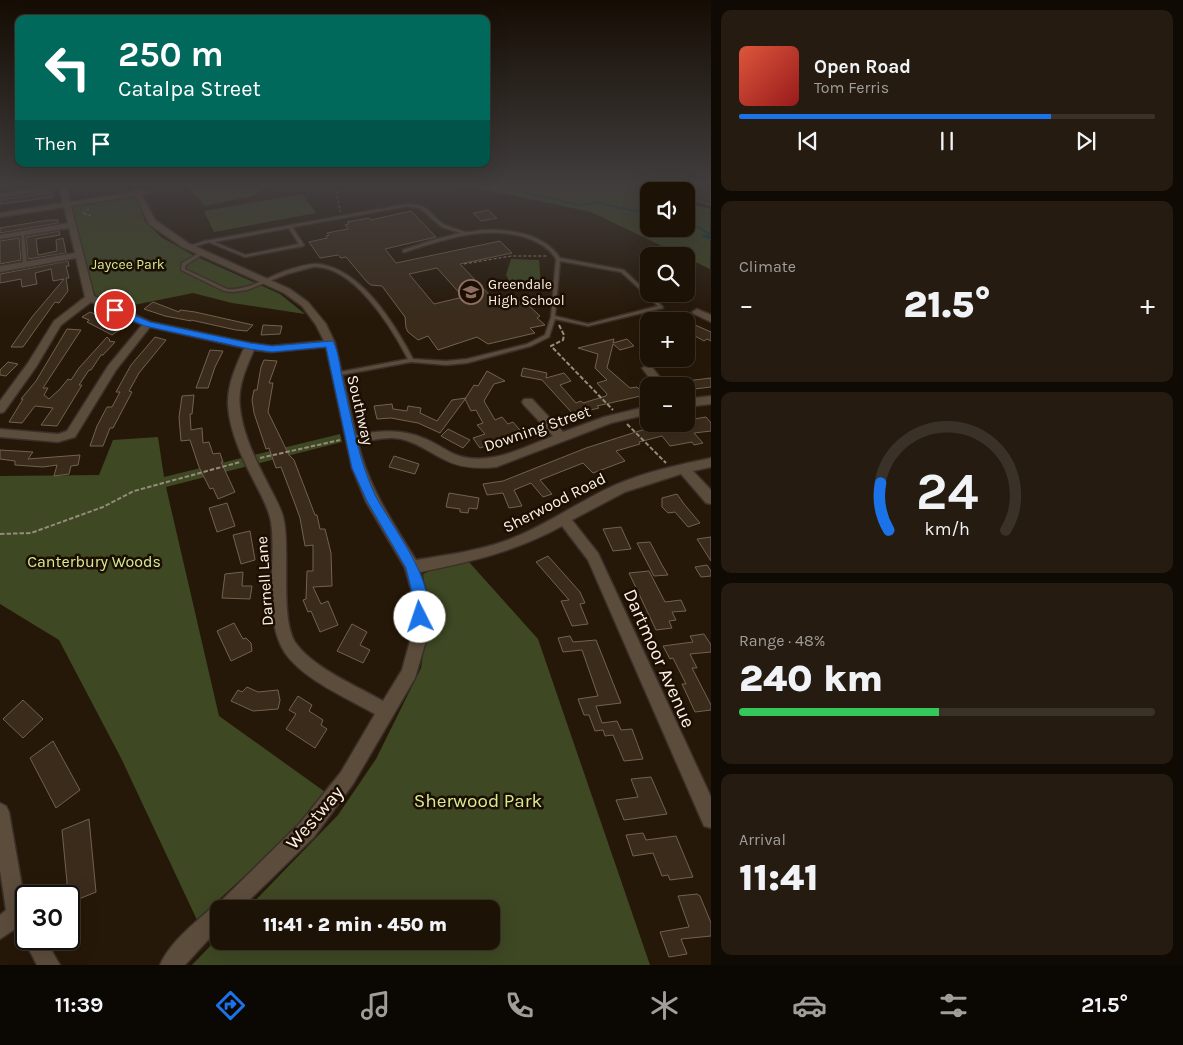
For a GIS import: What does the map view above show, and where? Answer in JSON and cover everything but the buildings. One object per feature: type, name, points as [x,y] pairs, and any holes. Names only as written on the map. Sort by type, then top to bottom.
[{"type":"street","points":[[0,237],[53,228]]},
{"type":"street","points":[[73,228],[90,298]]},
{"type":"street","name":"Southway","points":[[161,228],[196,250],[287,291],[306,304],[321,324],[330,343],[346,440],[371,498],[412,567],[421,600],[420,634],[409,673],[387,712]]},
{"type":"street","points":[[0,269],[79,255]]},
{"type":"street","points":[[90,298],[148,324],[250,346],[280,348],[330,343]]},
{"type":"street","points":[[0,409],[14,392],[57,323],[90,298]]},
{"type":"street","points":[[697,312],[710,319]]},
{"type":"street","points":[[0,433],[58,438],[71,434],[112,368],[148,324]]},
{"type":"street","name":"Darnell Lane","points":[[250,346],[236,380],[234,404],[236,426],[278,521],[281,619],[289,646],[308,665],[387,712]]},
{"type":"street","points":[[647,368],[654,377]]},
{"type":"street","points":[[0,389],[14,392]]},
{"type":"street","points":[[695,402],[710,400]]},
{"type":"street","points":[[528,402],[561,437]]},
{"type":"street","name":"Downing Street","points":[[346,440],[384,434],[404,436],[427,445],[455,460],[481,465],[496,462],[608,420],[640,412]]},
{"type":"street","name":"Sherwood Road","points":[[412,567],[480,554],[512,544],[644,478],[710,462]]},
{"type":"street","points":[[684,469],[710,499]]},
{"type":"street","name":"Dartmoor Avenue","points":[[564,519],[593,558],[710,819]]},
{"type":"street","name":"Westway","points":[[234,900],[307,830],[346,778],[387,712]]},
{"type":"street","points":[[0,812],[15,887]]},
{"type":"street","points":[[171,965],[210,923]]},
{"type":"street","points":[[0,929],[15,924]]},
{"type":"street","points":[[40,950],[50,965]]},
{"type":"lane","points":[[280,228],[210,242],[196,250],[184,264],[183,270],[233,292],[243,290],[263,280],[316,265],[328,267],[348,276],[364,290],[403,344],[410,360]]},
{"type":"lane","points":[[210,242],[246,256],[302,245],[291,228]]},
{"type":"lane","points":[[450,228],[466,233]]},
{"type":"lane","points":[[336,374],[410,360],[432,363],[467,361],[530,345],[548,336],[553,317],[558,260],[553,251],[544,243],[519,234],[492,230],[466,233],[404,251]]},
{"type":"lane","points":[[22,233],[25,264]]},
{"type":"lane","points":[[196,250],[210,242]]},
{"type":"lane","points":[[553,317],[588,325],[661,307],[622,271],[558,260]]},
{"type":"path","points":[[464,264],[511,256],[548,256]]},
{"type":"path","points":[[558,325],[564,335],[563,340],[551,346],[616,413]]},
{"type":"path","points":[[624,422],[668,465]]},
{"type":"path","points":[[0,534],[31,533],[103,507],[134,492],[250,460],[346,440]]},
{"type":"green space","name":"Jaycee Park","points":[[77,228],[152,228],[161,237],[193,255],[280,294],[305,314],[232,303],[193,293],[119,308],[98,298],[92,290]]},
{"type":"green space","points":[[212,228],[235,228],[214,232]]},
{"type":"green space","points":[[624,228],[640,228],[640,235]]},
{"type":"green space","points":[[695,228],[710,228],[710,269],[695,262],[695,247],[664,247],[643,237],[695,237]]},
{"type":"green space","points":[[511,259],[539,260],[541,283],[512,286],[506,275]]},
{"type":"green space","name":"Canterbury Woods","points":[[340,434],[342,442],[166,487],[219,716],[328,794],[306,819],[219,900],[210,900],[210,908],[197,920],[121,758],[59,640],[0,604],[0,476],[99,475],[113,440],[158,437],[164,477]]},
{"type":"green space","name":"Sherwood Park","points":[[469,562],[538,639],[650,965],[192,965],[210,946],[210,950],[500,950],[500,900],[256,900],[338,815],[376,759],[421,668],[428,620],[423,574],[438,567]]},
{"type":"waterway","points":[[699,228],[711,235]]},
{"type":"waterway","points":[[710,235],[703,236],[711,239]]},
{"type":"place","name":"Greendale High School","points":[[471,292]]},
{"type":"route","points":[[115,310],[148,324],[250,346],[272,349],[330,343],[358,468],[371,498],[412,567],[421,600],[420,617]]}]
